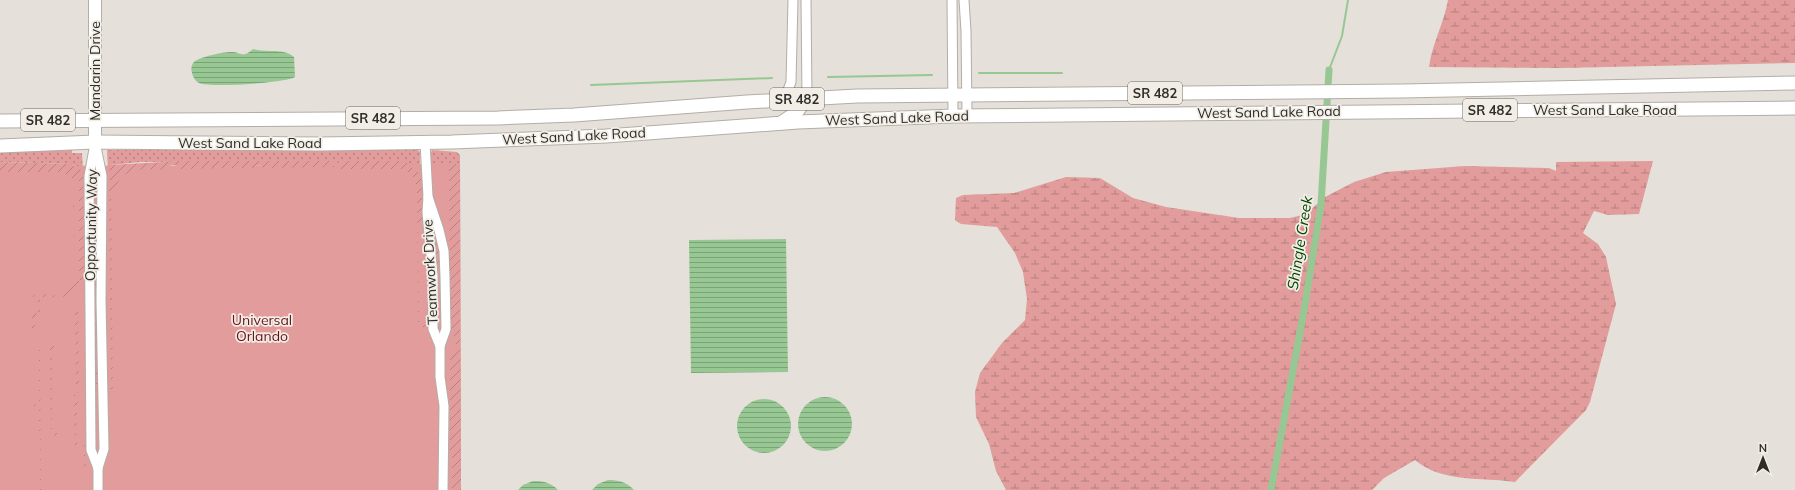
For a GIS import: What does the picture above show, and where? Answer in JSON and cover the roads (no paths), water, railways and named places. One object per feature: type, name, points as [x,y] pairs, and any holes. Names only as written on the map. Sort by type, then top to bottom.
[{"type":"main road","name":"West Sand Lake Road","points":[[0,121],[521,117],[807,98],[952,94],[1359,91],[1795,83]]},
{"type":"main road","points":[[781,123],[796,113],[807,98]]},
{"type":"main road","name":"West Sand Lake Road","points":[[0,146],[95,142],[313,144],[425,142],[606,136],[781,123],[953,116],[1243,112],[1795,108]]},
{"type":"street","name":"Mandarin Drive","points":[[94,0],[95,142]]},
{"type":"street","points":[[779,100],[788,90],[791,82],[793,0]]},
{"type":"street","points":[[806,0],[807,98]]},
{"type":"street","points":[[952,0],[953,116]]},
{"type":"street","points":[[964,0],[967,116]]},
{"type":"street","points":[[952,31],[966,31]]},
{"type":"street","name":"Opportunity Way","points":[[95,142],[102,176],[101,301],[104,449],[98,468],[98,490]]},
{"type":"street","name":"Teamwork Drive","points":[[425,142],[428,197],[427,212],[433,276],[433,329],[440,346]]},
{"type":"street","name":"Teamwork Drive","points":[[428,197],[444,251],[446,329],[440,346],[440,377],[444,406],[443,490]]},
{"type":"waterway","name":"Shingle Creek","points":[[1329,70],[1342,36],[1348,0]]},
{"type":"waterway","name":"Shingle Creek","points":[[1271,490],[1303,316],[1321,205],[1329,70]]},
{"type":"waterway","points":[[979,73],[1062,73]]},
{"type":"waterway","points":[[828,77],[932,75]]},
{"type":"waterway","points":[[591,85],[772,78]]},
{"type":"park label","name":"Universal Orlando","points":[[262,328]]}]
